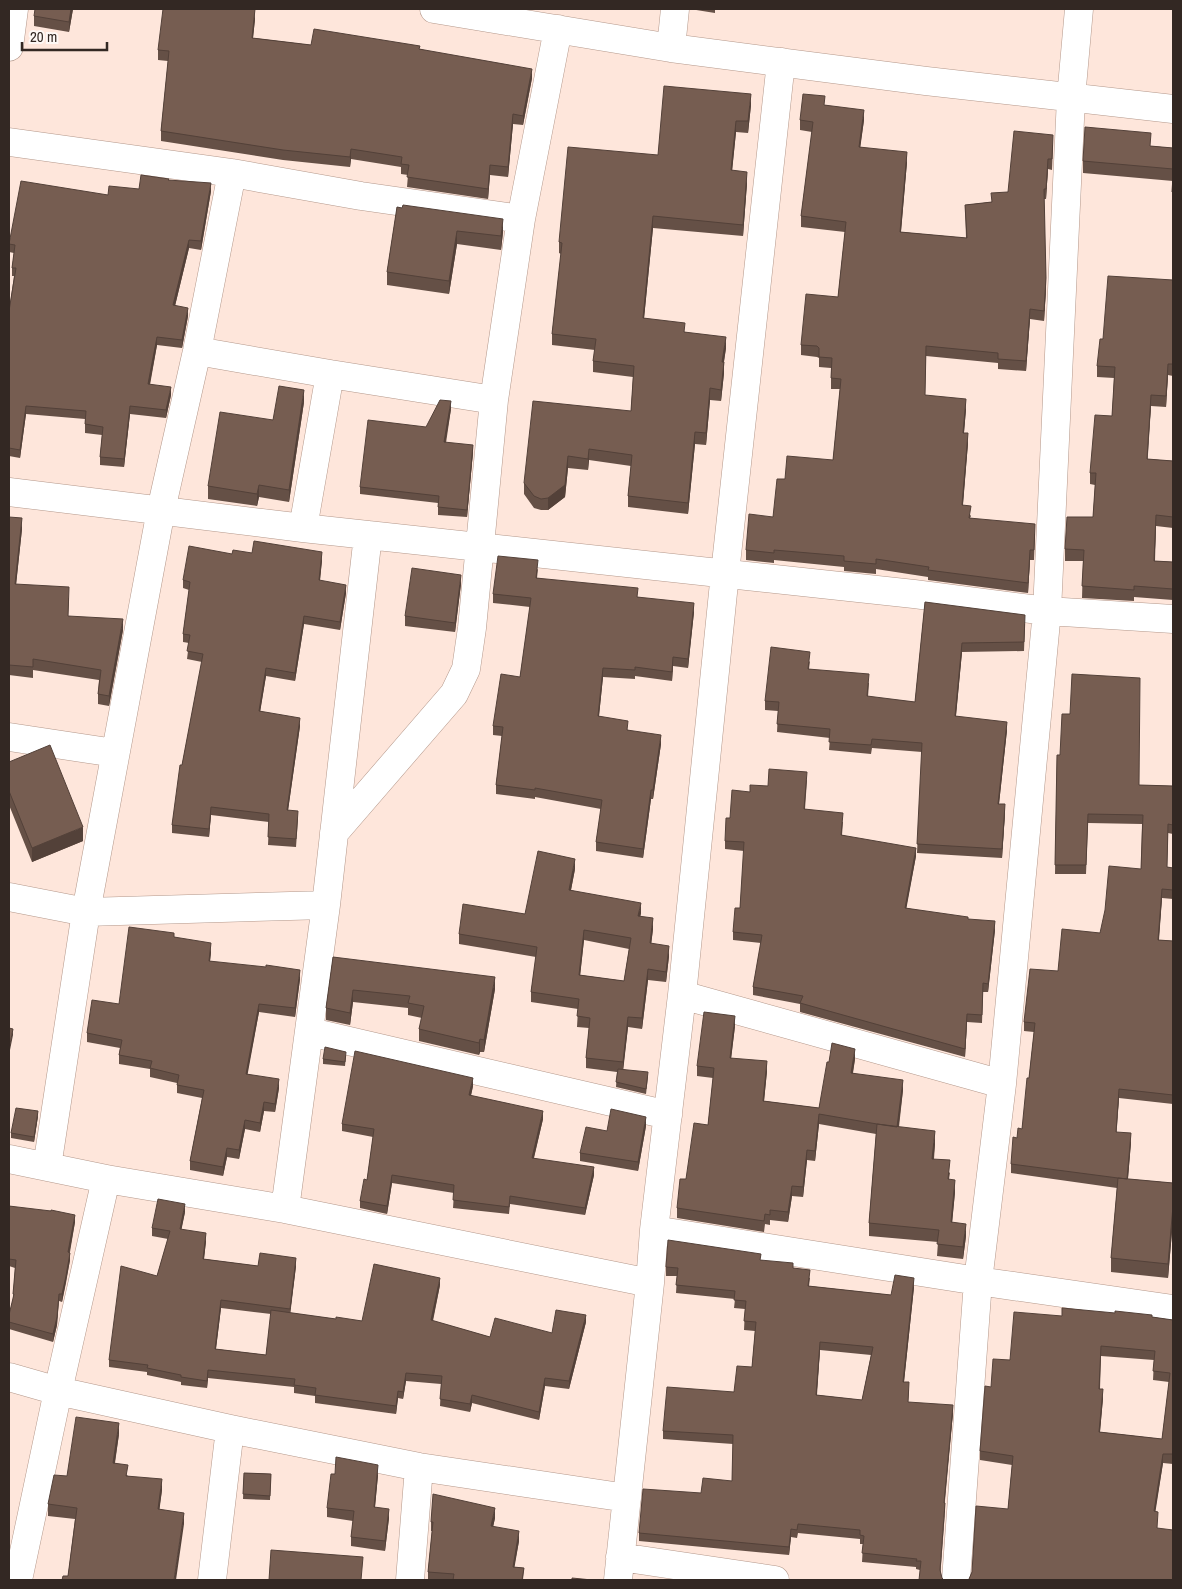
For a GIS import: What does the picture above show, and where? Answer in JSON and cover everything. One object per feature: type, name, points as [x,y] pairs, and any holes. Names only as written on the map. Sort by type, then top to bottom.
[{"type":"street","points":[[9,47],[14,9]]},
{"type":"street","points":[[434,9],[671,48],[926,81],[1173,109]]},
{"type":"street","points":[[671,48],[675,9]]},
{"type":"street","points":[[956,1580],[978,1281],[1002,1084],[1047,611],[1071,98],[1079,9]]},
{"type":"street","points":[[334,833],[454,694],[466,669],[472,628],[494,400],[521,219],[558,30]]},
{"type":"street","points":[[775,1580],[619,1569],[781,62]]},
{"type":"street","points":[[9,142],[232,173],[361,196],[521,219]]},
{"type":"street","points":[[46,1168],[86,912],[115,752],[161,510],[197,350],[232,173]]},
{"type":"street","points":[[197,350],[330,374],[494,400]]},
{"type":"street","points":[[303,528],[330,374]]},
{"type":"street","points":[[9,492],[303,528],[914,594],[1047,611],[1173,619]]},
{"type":"street","points":[[285,1209],[326,905],[368,535]]},
{"type":"street","points":[[9,737],[115,752]]},
{"type":"street","points":[[9,896],[86,912],[326,905]]},
{"type":"street","points":[[682,995],[1002,1084]]},
{"type":"street","points":[[310,1032],[668,1115]]},
{"type":"street","points":[[9,1160],[106,1179],[285,1209],[650,1283]]},
{"type":"street","points":[[18,1580],[106,1179]]},
{"type":"street","points":[[654,1230],[978,1281],[1173,1309]]},
{"type":"street","points":[[9,1378],[58,1391],[419,1467],[627,1498]]},
{"type":"street","points":[[212,1580],[230,1428]]},
{"type":"street","points":[[410,1580],[419,1467]]},
{"type":"building","points":[[35,9],[71,9],[69,22],[34,16]]},
{"type":"building","points":[[163,9],[255,9],[252,38],[311,45],[314,29],[420,46],[419,49],[532,69],[523,116],[513,114],[508,167],[490,165],[488,189],[407,177],[409,165],[401,164],[402,157],[351,149],[350,157],[283,150],[161,131],[169,51],[158,50]]},
{"type":"building","points":[[664,86],[751,94],[748,121],[736,121],[731,170],[747,172],[743,225],[653,216],[643,318],[685,323],[684,332],[726,337],[722,362],[724,362],[721,390],[710,388],[706,433],[695,432],[688,503],[628,496],[632,455],[589,449],[588,459],[568,456],[565,485],[548,498],[541,499],[534,496],[524,483],[533,401],[631,411],[634,366],[593,361],[596,339],[552,334],[562,243],[559,242],[568,147],[658,155]]},
{"type":"building","points":[[803,94],[825,96],[824,105],[864,110],[859,147],[907,152],[900,232],[967,238],[965,205],[992,202],[991,193],[1008,192],[1014,131],[1053,135],[1052,159],[1048,159],[1046,189],[1044,189],[1046,278],[1044,311],[1030,309],[1026,361],[998,359],[998,353],[926,346],[925,395],[966,399],[963,433],[968,433],[962,505],[971,506],[969,518],[1035,524],[1034,550],[1030,550],[1028,583],[928,570],[929,567],[876,559],[876,564],[844,561],[844,556],[774,550],[774,553],[746,550],[749,514],[773,517],[777,479],[785,479],[787,456],[833,460],[841,379],[831,378],[832,358],[819,357],[819,348],[817,346],[801,345],[806,294],[838,297],[846,222],[801,216],[813,122],[800,120]]},
{"type":"building","points":[[1085,127],[1151,133],[1150,146],[1173,148],[1173,169],[1083,161]]},
{"type":"building","points":[[141,175],[168,180],[211,183],[201,241],[189,240],[173,305],[188,308],[182,340],[157,337],[148,384],[171,387],[166,410],[130,406],[124,459],[100,457],[103,427],[85,424],[86,411],[26,406],[20,450],[9,448],[9,311],[16,268],[12,268],[15,245],[9,244],[21,181],[108,195],[109,186],[139,189]]},
{"type":"building","points":[[403,205],[503,219],[501,236],[457,231],[449,281],[387,272],[397,207],[402,208]]},
{"type":"building","points":[[1108,276],[1173,280],[1173,364],[1168,364],[1166,396],[1151,395],[1147,459],[1173,461],[1173,517],[1156,515],[1154,561],[1173,562],[1173,589],[1134,586],[1134,590],[1082,586],[1084,550],[1065,549],[1067,517],[1093,517],[1096,473],[1090,473],[1095,415],[1112,416],[1115,367],[1097,366],[1100,339],[1103,339]]},
{"type":"building","points":[[279,386],[304,390],[289,490],[259,485],[257,494],[208,486],[220,412],[273,420]]},
{"type":"building","points":[[440,400],[451,401],[444,442],[473,445],[467,510],[438,507],[439,496],[360,487],[368,420],[426,427]]},
{"type":"building","points":[[9,517],[22,518],[15,584],[69,587],[68,616],[123,619],[109,696],[98,694],[101,670],[33,659],[33,667],[9,665]]},
{"type":"building","points":[[254,541],[322,552],[319,580],[346,585],[340,622],[304,616],[295,673],[266,668],[259,711],[300,718],[287,810],[298,811],[296,839],[268,837],[269,814],[211,807],[209,829],[172,825],[180,765],[182,765],[203,654],[187,651],[190,635],[183,634],[190,582],[183,580],[189,546],[232,554],[233,550],[252,553]]},
{"type":"building","points":[[498,556],[538,560],[536,578],[638,588],[637,597],[694,603],[688,659],[673,657],[672,672],[635,667],[635,670],[603,668],[598,716],[628,721],[627,730],[661,735],[643,849],[596,842],[602,800],[535,788],[535,790],[496,785],[503,727],[493,726],[501,674],[520,677],[531,598],[493,594]]},
{"type":"building","points":[[412,568],[461,575],[455,623],[405,616]]},
{"type":"building","points":[[925,602],[1025,615],[1024,642],[962,643],[955,716],[1007,722],[998,804],[1005,804],[1002,849],[917,844],[922,743],[872,739],[871,745],[829,742],[830,729],[777,724],[779,702],[765,701],[771,647],[810,652],[808,669],[869,674],[867,696],[915,702]]},
{"type":"building","points":[[1072,674],[1140,678],[1139,785],[1173,786],[1173,825],[1168,824],[1167,867],[1173,868],[1173,890],[1162,889],[1158,940],[1173,941],[1173,1095],[1119,1089],[1116,1132],[1131,1133],[1127,1179],[1011,1164],[1013,1137],[1017,1138],[1018,1128],[1022,1129],[1035,1023],[1024,1022],[1030,969],[1058,971],[1062,929],[1100,933],[1105,910],[1109,866],[1141,869],[1143,815],[1088,814],[1086,865],[1055,865],[1057,755],[1060,755],[1062,714],[1070,714]]},
{"type":"building","points":[[50,745],[83,827],[32,848],[9,791],[9,762]]},
{"type":"building","points":[[769,769],[807,772],[804,809],[843,813],[841,835],[916,848],[905,908],[968,917],[968,919],[995,921],[988,984],[983,983],[982,1015],[967,1014],[965,1049],[800,1003],[803,996],[753,987],[762,935],[733,932],[735,908],[740,908],[744,842],[725,841],[726,818],[730,818],[732,790],[750,792],[750,785],[768,786]]},
{"type":"building","points":[[538,851],[575,859],[569,890],[641,903],[638,916],[653,918],[650,943],[669,946],[666,972],[648,969],[642,1018],[628,1017],[623,1062],[586,1058],[590,1018],[577,1016],[579,999],[531,992],[537,947],[459,934],[463,904],[525,914]],"holes":[[[584,930],[631,938],[624,981],[579,975]]]},
{"type":"building","points":[[129,927],[174,933],[174,937],[211,943],[209,961],[266,967],[266,965],[300,970],[295,1008],[259,1004],[246,1074],[279,1079],[275,1104],[264,1102],[260,1123],[245,1120],[239,1150],[227,1148],[223,1167],[190,1161],[204,1090],[177,1085],[179,1075],[150,1068],[152,1061],[119,1055],[122,1040],[87,1033],[92,1000],[119,1004]]},
{"type":"building","points":[[333,957],[495,977],[484,1040],[480,1039],[479,1043],[419,1029],[424,1006],[408,1003],[410,996],[353,990],[350,1013],[326,1008]]},
{"type":"building","points":[[704,1012],[735,1016],[730,1058],[767,1061],[763,1101],[819,1108],[832,1043],[855,1049],[851,1073],[903,1080],[897,1127],[819,1114],[815,1151],[807,1150],[803,1187],[792,1186],[788,1212],[770,1210],[770,1215],[765,1214],[764,1221],[677,1208],[680,1179],[686,1179],[694,1123],[708,1125],[714,1068],[697,1066]]},
{"type":"building","points":[[9,1028],[13,1029],[9,1049]]},
{"type":"building","points":[[325,1047],[346,1052],[345,1062],[323,1059]]},
{"type":"building","points":[[355,1051],[473,1078],[469,1095],[543,1111],[532,1158],[594,1167],[585,1208],[510,1196],[509,1207],[453,1200],[454,1185],[392,1175],[387,1206],[360,1201],[364,1179],[367,1180],[374,1129],[342,1124]]},
{"type":"building","points":[[618,1069],[648,1072],[646,1089],[616,1082]]},
{"type":"building","points":[[16,1108],[38,1111],[34,1137],[11,1133]]},
{"type":"building","points":[[611,1109],[646,1117],[638,1162],[580,1153],[586,1127],[607,1131]]},
{"type":"building","points":[[877,1124],[935,1131],[932,1159],[950,1160],[948,1179],[955,1180],[951,1222],[966,1224],[963,1247],[937,1244],[939,1230],[869,1223]]},
{"type":"building","points":[[1118,1178],[1173,1183],[1168,1264],[1111,1258]]},
{"type":"building","points":[[158,1199],[185,1204],[180,1229],[206,1233],[203,1259],[258,1266],[260,1253],[296,1258],[290,1309],[221,1300],[215,1349],[266,1355],[271,1310],[362,1321],[374,1264],[440,1278],[431,1320],[490,1337],[495,1318],[552,1333],[556,1310],[586,1315],[569,1381],[545,1378],[539,1412],[472,1395],[470,1404],[440,1399],[442,1376],[406,1373],[403,1392],[398,1391],[396,1406],[315,1395],[316,1388],[294,1385],[295,1379],[208,1370],[207,1381],[181,1377],[181,1375],[147,1368],[148,1365],[109,1360],[121,1266],[157,1276],[170,1231],[152,1228]]},
{"type":"building","points":[[9,1206],[51,1210],[75,1215],[68,1252],[70,1253],[66,1276],[62,1294],[59,1294],[53,1334],[9,1322],[14,1294],[16,1260],[9,1259]]},
{"type":"building","points":[[668,1240],[761,1254],[760,1260],[793,1263],[793,1268],[810,1270],[808,1286],[891,1295],[895,1275],[914,1278],[903,1382],[909,1382],[908,1402],[953,1405],[940,1570],[944,1580],[919,1580],[921,1561],[916,1561],[917,1559],[862,1553],[864,1536],[860,1535],[860,1530],[798,1524],[797,1530],[791,1529],[789,1547],[639,1533],[643,1489],[701,1493],[703,1478],[732,1481],[733,1435],[663,1431],[667,1387],[734,1392],[737,1366],[752,1367],[756,1322],[744,1321],[746,1301],[734,1300],[735,1291],[676,1285],[678,1268],[666,1267]],"holes":[[[820,1342],[873,1347],[862,1400],[816,1395]]]},
{"type":"building","points":[[1062,1308],[1152,1315],[1152,1317],[1173,1320],[1173,1454],[1163,1454],[1154,1511],[1158,1512],[1157,1528],[1173,1530],[1173,1580],[968,1580],[972,1572],[976,1506],[1008,1509],[1013,1456],[980,1451],[985,1386],[991,1387],[993,1359],[1010,1360],[1014,1312],[1062,1316]],"holes":[[[1101,1346],[1155,1351],[1153,1371],[1170,1373],[1162,1439],[1099,1432],[1103,1389],[1099,1389]]]},
{"type":"building","points":[[76,1417],[119,1423],[113,1463],[128,1465],[126,1476],[162,1479],[158,1509],[184,1513],[174,1580],[62,1580],[63,1576],[68,1576],[77,1508],[48,1504],[54,1475],[67,1476]]},
{"type":"building","points":[[336,1457],[378,1465],[374,1507],[389,1509],[385,1541],[351,1537],[354,1511],[327,1508],[331,1474],[335,1474]]},
{"type":"building","points":[[244,1473],[271,1474],[270,1496],[243,1494]]},
{"type":"building","points":[[433,1494],[495,1508],[491,1526],[519,1531],[513,1567],[524,1568],[522,1580],[453,1580],[454,1574],[428,1572],[433,1522],[431,1522]]},
{"type":"building","points":[[271,1550],[363,1557],[361,1580],[269,1580]]},
{"type":"building","points":[[572,1578],[592,1580],[572,1580]]}]
